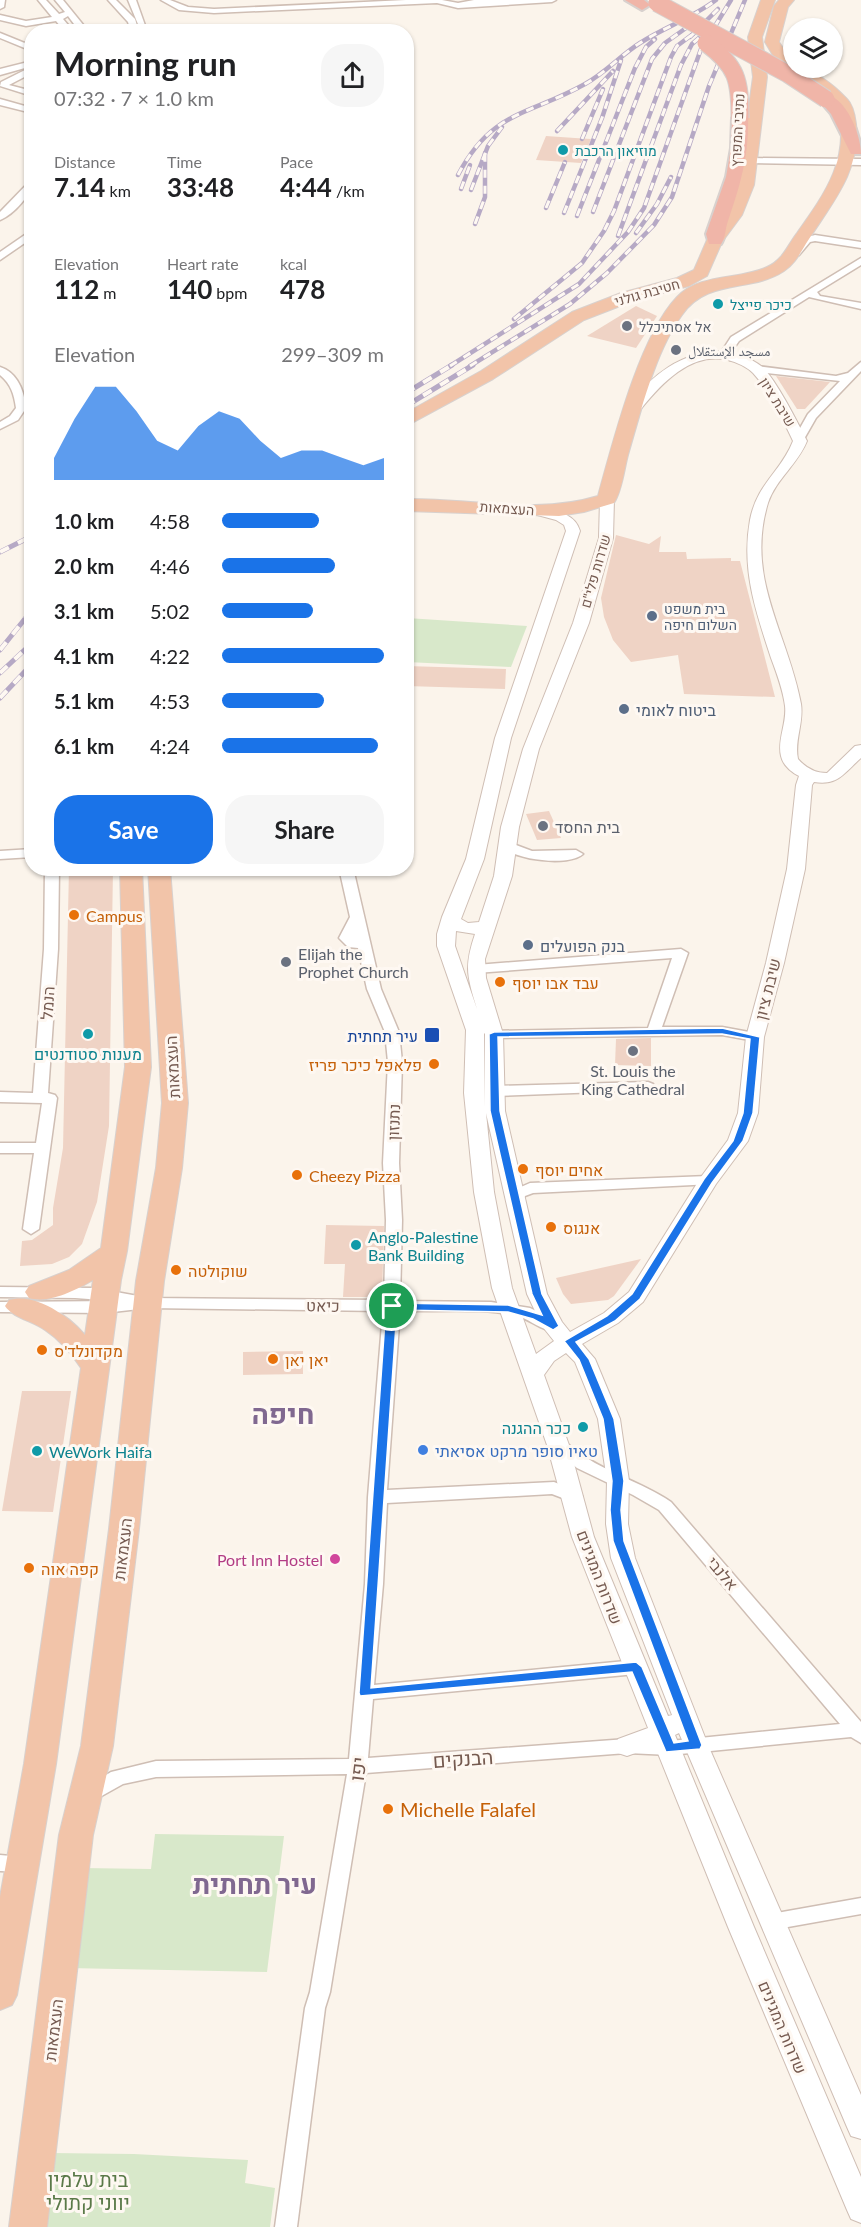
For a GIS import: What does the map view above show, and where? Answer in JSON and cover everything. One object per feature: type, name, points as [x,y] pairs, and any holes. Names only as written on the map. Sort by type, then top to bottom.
[{"type":"highway","name":"נתיבי המפרץ","points":[[633,0],[696,36],[734,67],[739,81],[739,154],[733,183],[715,229],[715,240]]},
{"type":"highway","points":[[651,0],[788,75],[825,99],[842,115],[858,158]]},
{"type":"highway","name":"חטיבת גולני","points":[[414,417],[488,375],[578,316],[627,297],[683,282],[696,276],[703,269],[715,240],[725,230],[734,215],[746,185],[760,77],[755,37],[768,0]]},
{"type":"highway","points":[[783,57],[772,42],[779,12],[787,0]]},
{"type":"highway","points":[[810,78],[838,98],[856,121],[860,145],[858,158]]},
{"type":"highway","name":"שדרות פלי\"ם","points":[[607,499],[635,407],[666,327],[684,300],[706,288],[756,277],[774,270],[792,256],[801,238],[858,158]]},
{"type":"highway","points":[[414,431],[488,375]]},
{"type":"highway","name":"העצמאות","points":[[414,504],[430,503],[533,510],[578,507],[607,499]]},
{"type":"highway","name":"העצמאות","points":[[28,2227],[76,1835],[97,1746],[121,1300],[114,1251],[138,1067],[131,876]]},
{"type":"highway","name":"העצמאות","points":[[0,1995],[12,1863],[96,1369],[121,1300],[156,1240],[169,1168],[175,1103],[160,876]]},
{"type":"highway","points":[[14,1299],[56,1287],[83,1275],[114,1251]]},
{"type":"highway","points":[[14,1299],[66,1330],[81,1345],[96,1369]]},
{"type":"street","points":[[0,7],[1,0]]},
{"type":"street","points":[[42,0],[54,20],[59,24]]},
{"type":"street","points":[[58,0],[78,24]]},
{"type":"street","points":[[112,0],[133,24]]},
{"type":"street","points":[[165,0],[189,10],[214,11],[437,0],[452,5],[552,0]]},
{"type":"street","points":[[139,6],[143,24]]},
{"type":"street","points":[[44,24],[69,13]]},
{"type":"street","points":[[0,16],[12,22],[24,23],[54,20]]},
{"type":"street","points":[[0,32],[24,30]]},
{"type":"street","points":[[0,32],[24,36]]},
{"type":"street","points":[[0,32],[24,45]]},
{"type":"street","points":[[1,68],[24,68]]},
{"type":"street","points":[[2,84],[24,71]]},
{"type":"street","points":[[2,84],[24,91]]},
{"type":"street","points":[[0,102],[16,106],[18,113],[16,119],[24,116]]},
{"type":"street","points":[[749,161],[858,158]]},
{"type":"street","points":[[0,217],[24,192]]},
{"type":"street","name":"שדרות פלי\"ם","points":[[792,256],[807,240],[818,238],[861,245]]},
{"type":"street","points":[[0,257],[24,239]]},
{"type":"street","points":[[734,358],[727,351],[735,339],[813,293],[861,261]]},
{"type":"street","points":[[813,293],[813,296],[818,298],[861,306]]},
{"type":"street","name":"שיבת ציון","points":[[534,1373],[561,1334],[611,1318],[636,1297],[708,1181],[738,1141],[748,1113],[755,1037],[775,963],[796,869],[804,785],[817,769],[791,761],[789,753],[793,708],[753,567],[760,506],[765,489],[796,453],[800,437],[757,369],[734,358],[702,355],[683,362],[660,378],[635,407]]},
{"type":"street","points":[[800,437],[807,422],[861,365]]},
{"type":"street","points":[[757,369],[836,379],[852,375]]},
{"type":"street","points":[[0,370],[11,377],[20,391],[21,408],[14,418],[0,426]]},
{"type":"street","name":"שדרות פלי\"ם","points":[[488,925],[503,876],[514,807],[531,749],[581,623],[606,538],[607,499]]},
{"type":"street","name":"שדרות פלי\"ם","points":[[451,917],[475,860],[503,738],[573,531],[571,524],[561,517],[533,510]]},
{"type":"street","points":[[817,769],[861,749]]},
{"type":"street","points":[[508,846],[525,855],[576,854]]},
{"type":"street","points":[[0,855],[24,854]]},
{"type":"street","points":[[503,876],[520,863],[542,856]]},
{"type":"street","name":"הנמל","points":[[40,1098],[51,950],[52,876]]},
{"type":"street","name":"נתנזון","points":[[348,876],[356,919],[346,938],[353,944],[363,944],[374,989],[392,1032],[395,1062],[391,1163],[394,1220],[392,1306]]},
{"type":"street","points":[[451,917],[455,923],[466,928],[475,929],[488,925]]},
{"type":"street","name":"שדרות המגינים","points":[[451,917],[446,934],[446,946],[475,1030],[474,1093],[484,1192],[502,1288],[558,1445],[582,1537],[636,1667],[771,1922],[861,2127]]},
{"type":"street","name":"שדרות המגינים","points":[[488,925],[479,946],[476,969],[494,1034],[495,1111],[537,1294],[561,1334],[584,1359],[609,1419],[618,1481],[616,1517],[623,1558],[683,1713],[676,1742],[755,1960],[861,2210]]},
{"type":"street","points":[[476,969],[681,953],[654,1031]]},
{"type":"street","points":[[494,1034],[722,1031],[755,1037]]},
{"type":"street","points":[[494,1091],[648,1087]]},
{"type":"street","points":[[0,1097],[50,1098],[31,1229]]},
{"type":"street","points":[[0,1148],[43,1148]]},
{"type":"street","points":[[516,1199],[519,1193],[530,1188],[708,1181]]},
{"type":"street","points":[[14,1299],[121,1300]]},
{"type":"street","points":[[14,1299],[121,1300]]},
{"type":"street","name":"כיאט","points":[[121,1300],[508,1309],[536,1316],[561,1334]]},
{"type":"street","name":"יפו","points":[[286,2227],[315,2008],[320,1992],[358,1766],[374,1584],[377,1497],[392,1306]]},
{"type":"street","name":"אלנבי","points":[[558,1445],[582,1464],[652,1496],[665,1506],[859,1732]]},
{"type":"street","points":[[377,1497],[554,1488],[573,1496]]},
{"type":"street","points":[[365,1693],[636,1667]]},
{"type":"street","points":[[627,1746],[859,1732]]},
{"type":"street","name":"הבנקים","points":[[82,1807],[93,1791],[105,1784],[118,1777],[147,1770],[358,1766],[627,1746]]},
{"type":"street","points":[[771,1922],[861,1906]]},
{"type":"green space","points":[[414,618],[527,626],[511,667],[414,662]]},
{"type":"green space","points":[[155,1834],[284,1836],[267,1972],[67,1968],[82,1868],[151,1869]]},
{"type":"green space","name":"בית עלמין יווני קתולי","points":[[51,2153],[134,2154],[248,2160],[245,2183],[275,2188],[270,2227],[42,2227]]},
{"type":"building","name":"מוזיאון הרכבת","points":[[546,136],[591,139],[581,163],[536,160]]},
{"type":"building","name":"אל אסתיכלל","points":[[636,306],[657,316],[636,348],[587,336]]},
{"type":"building","points":[[776,376],[830,382],[805,409],[797,409]]},
{"type":"building","name":"בית משפט השלום חיפה","points":[[616,535],[649,544],[661,536],[659,552],[686,552],[687,559],[731,558],[731,561],[740,561],[775,697],[684,694],[678,655],[631,662],[613,640],[604,617],[601,598]]},
{"type":"building","points":[[414,666],[506,669],[505,689],[414,686]]},
{"type":"building","name":"בית החסד","points":[[549,811],[561,838],[537,840],[526,814]]},
{"type":"building","name":"מענות סטודנטים","points":[[69,876],[113,876],[109,1126],[97,1202],[82,1244],[69,1257],[52,1264],[20,1266],[22,1241],[32,1240],[53,1225],[53,1208],[63,1148]]},
{"type":"building","name":"St. Louis the King Cathedral","points":[[651,1038],[651,1066],[615,1065],[616,1039]]},
{"type":"building","name":"Anglo-Palestine Bank Building","points":[[326,1225],[384,1226],[382,1297],[343,1297],[345,1264],[324,1264]]},
{"type":"building","points":[[641,1259],[614,1296],[608,1300],[571,1304],[563,1294],[556,1278]]},
{"type":"building","name":"יאן יאן","points":[[303,1351],[303,1374],[243,1375],[243,1352]]},
{"type":"building","name":"WeWork Haifa","points":[[22,1391],[71,1391],[53,1512],[2,1511]]},
{"type":"railway","points":[[458,175],[484,138],[498,126],[585,84],[640,43],[716,0]]},
{"type":"railway","points":[[450,366],[579,284],[628,232],[644,208],[701,49],[731,0]]},
{"type":"railway","points":[[470,366],[570,304],[607,273],[654,225],[672,197],[709,86],[745,0]]},
{"type":"railway","points":[[693,34],[718,9]]},
{"type":"railway","points":[[593,212],[652,59],[665,43],[686,28]]},
{"type":"railway","points":[[693,34],[697,31]]},
{"type":"railway","points":[[514,319],[582,263],[604,231],[614,211],[671,57],[677,46],[693,34]]},
{"type":"railway","points":[[690,37],[693,34]]},
{"type":"railway","points":[[618,236],[681,65],[692,44],[699,38]]},
{"type":"railway","points":[[577,216],[635,68],[646,47],[655,39]]},
{"type":"railway","points":[[564,213],[602,118],[621,60]]},
{"type":"railway","points":[[557,131],[613,71]]},
{"type":"railway","points":[[582,139],[603,89]]},
{"type":"railway","points":[[485,154],[502,127]]},
{"type":"railway","points":[[471,190],[485,154]]},
{"type":"railway","points":[[475,224],[485,197],[485,154]]},
{"type":"railway","points":[[546,208],[565,162]]},
{"type":"railway","points":[[461,189],[470,165]]},
{"type":"railway","points":[[636,233],[657,204],[671,177]]},
{"type":"railway","points":[[414,388],[452,365]]},
{"type":"railway","points":[[414,401],[473,365]]},
{"type":"railway","points":[[0,552],[24,540]]},
{"type":"railway","points":[[0,650],[24,620]]},
{"type":"railway","points":[[0,673],[24,650]]},
{"type":"railway","points":[[0,698],[24,672]]},
{"type":"place","name":"מוזיאון הרכבת","points":[[563,150]]},
{"type":"place","name":"כיכר פייצל","points":[[718,304]]},
{"type":"place","name":"אל אסתיכלל","points":[[627,326]]},
{"type":"place","name":"مسجد الإستقلال","points":[[676,350]]},
{"type":"place","name":"בית משפט השלום חיפה","points":[[652,616]]},
{"type":"place","name":"ביטוח לאומי","points":[[624,709]]},
{"type":"place","name":"בית החסד","points":[[543,826]]},
{"type":"place","name":"Campus","points":[[74,915]]},
{"type":"place","name":"בנק הפועלים","points":[[528,945]]},
{"type":"place","name":"Elijah the Prophet Church","points":[[286,962]]},
{"type":"place","name":"עבד אבו יוסף","points":[[500,982]]},
{"type":"place","name":"מענות סטודנטים","points":[[88,1034]]},
{"type":"place","name":"עיר תחתית","points":[[432,1035]]},
{"type":"place","name":"St. Louis the King Cathedral","points":[[633,1051]]},
{"type":"place","name":"פלאפל כיכר פריז","points":[[434,1064]]},
{"type":"place","name":"אחים יוסף","points":[[523,1169]]},
{"type":"place","name":"Cheezy Pizza","points":[[297,1175]]},
{"type":"place","name":"אנגוס","points":[[551,1227]]},
{"type":"place","name":"Anglo-Palestine Bank Building","points":[[356,1245]]},
{"type":"place","name":"שוקולטה","points":[[176,1270]]},
{"type":"place","name":"מקדונלד'ס","points":[[42,1350]]},
{"type":"place","name":"יאן יאן","points":[[273,1359]]},
{"type":"place","name":"ככר ההגנה","points":[[583,1427]]},
{"type":"place","name":"טאיו סופר מרקט אסיאתי","points":[[423,1450]]},
{"type":"place","name":"WeWork Haifa","points":[[37,1451]]},
{"type":"place","name":"Port Inn Hostel","points":[[335,1559]]},
{"type":"place","name":"קפה אוה","points":[[29,1568]]},
{"type":"place","name":"Michelle Falafel","points":[[388,1809]]},
{"type":"district","name":"חיפה","points":[[283,1413]]},
{"type":"district","name":"עיר תחתית","points":[[255,1883]]},
{"type":"route","points":[[722,1031],[755,1037],[748,1113],[738,1141],[708,1181],[636,1297],[611,1318],[569,1341],[584,1359],[609,1419],[618,1481],[615,1510],[623,1558],[696,1745],[670,1748],[636,1667],[365,1693],[374,1584],[381,1436],[392,1306],[508,1309],[536,1316],[553,1326],[537,1294],[495,1111],[494,1034],[722,1031]]}]
